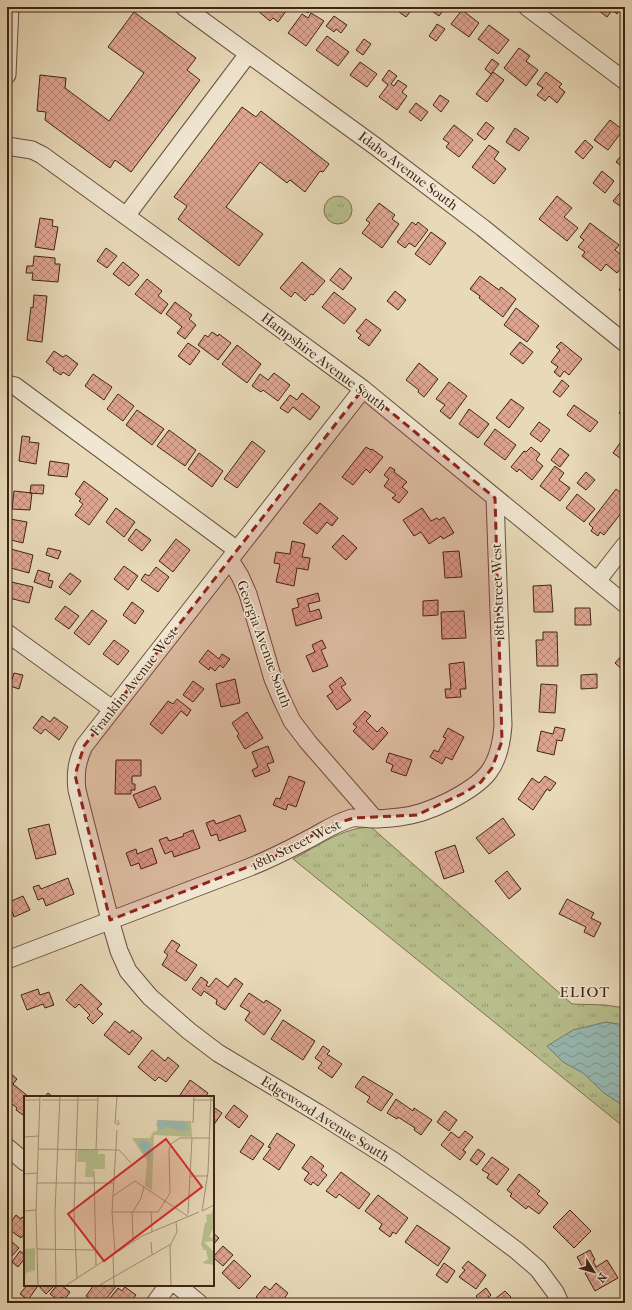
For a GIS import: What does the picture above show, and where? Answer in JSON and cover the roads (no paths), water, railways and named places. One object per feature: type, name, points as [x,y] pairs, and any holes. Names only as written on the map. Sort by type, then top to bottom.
[{"type":"street","points":[[7,75],[10,7]]},
{"type":"street","name":"Idaho Avenue South","points":[[184,7],[375,146],[483,228],[625,343]]},
{"type":"street","points":[[527,7],[625,81]]},
{"type":"street","points":[[126,216],[248,54]]},
{"type":"street","name":"Hampshire Avenue South","points":[[7,146],[32,150],[42,155],[363,389],[625,604]]},
{"type":"street","name":"Georgia Avenue South","points":[[7,384],[15,386],[233,555],[248,594],[273,679],[292,721],[308,742],[375,819]]},
{"type":"street","name":"Franklin Avenue West","points":[[110,920],[77,790],[75,775],[78,759],[84,746],[363,389]]},
{"type":"street","name":"18th Street West","points":[[110,920],[276,856],[308,840],[331,825],[354,818],[375,819],[417,815],[464,793],[481,782],[492,768],[499,753],[502,741],[503,725],[495,498]]},
{"type":"street","points":[[597,581],[625,545]]},
{"type":"street","points":[[7,633],[112,709]]},
{"type":"street","points":[[7,960],[110,920]]},
{"type":"street","name":"Edgewood Avenue South","points":[[110,920],[119,951],[128,971],[150,997],[167,1013],[218,1053],[318,1112],[392,1160],[457,1206],[516,1250],[538,1269],[555,1292],[560,1303]]},
{"type":"street","points":[[7,1148],[24,1161]]},
{"type":"street","points":[[155,1303],[167,1286]]},
{"type":"street","points":[[178,1286],[199,1303]]},
{"type":"water","points":[[606,1022],[625,1025],[625,1107],[604,1093],[583,1073],[563,1062],[547,1046],[573,1030]]},
{"type":"district","name":"ELIOT","points":[[585,992]]}]
